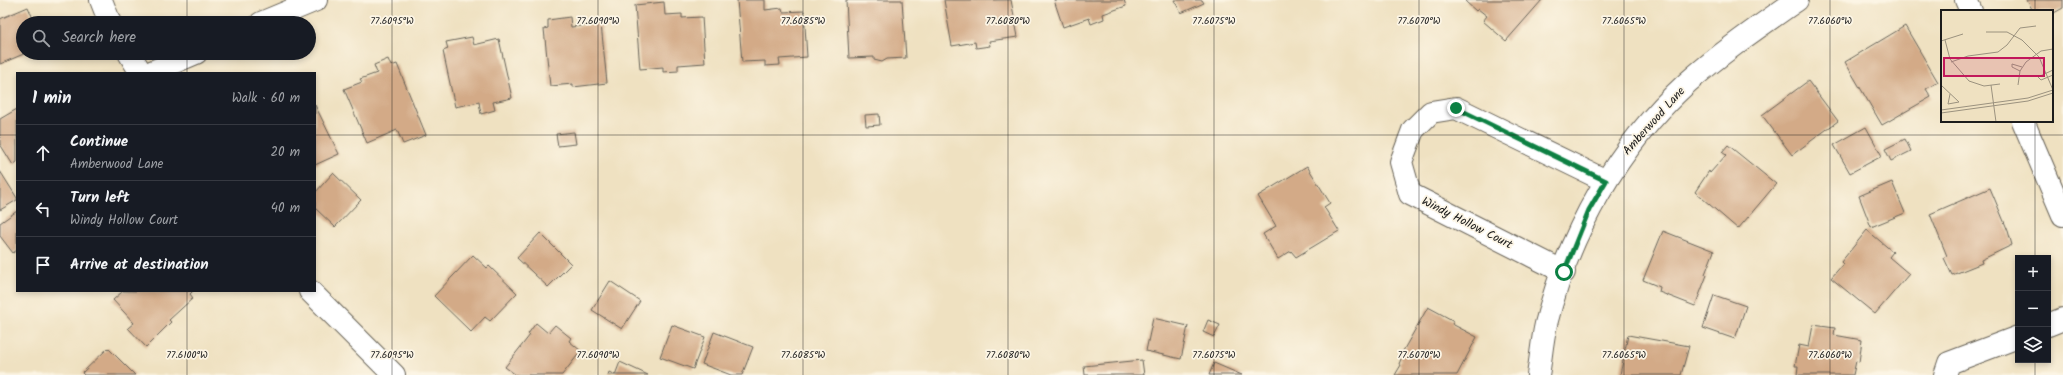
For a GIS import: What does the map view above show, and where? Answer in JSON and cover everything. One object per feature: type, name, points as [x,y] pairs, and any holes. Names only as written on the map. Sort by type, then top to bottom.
[{"type":"street","points":[[101,0],[107,16]]},
{"type":"street","points":[[278,16],[316,0]]},
{"type":"street","name":"Amberwood Lane","points":[[1538,375],[1546,324],[1564,272],[1589,210],[1618,162],[1643,129],[1688,82],[1737,42],[1797,0]]},
{"type":"street","points":[[1966,0],[1971,10]]},
{"type":"street","points":[[133,60],[140,72]]},
{"type":"street","points":[[151,72],[180,60]]},
{"type":"street","name":"Windy Hollow Court","points":[[1564,272],[1410,194],[1401,162],[1413,130],[1431,112],[1456,108],[1606,181]]},
{"type":"street","points":[[2023,122],[2063,215]]},
{"type":"street","points":[[311,292],[394,375]]},
{"type":"street","points":[[2051,324],[2063,319]]},
{"type":"street","points":[[1945,375],[1949,363],[2015,338]]},
{"type":"building","points":[[737,0],[765,0],[765,10],[782,8],[783,12],[804,11],[807,57],[779,59],[780,65],[765,66],[765,61],[742,62]]},
{"type":"building","points":[[846,0],[902,0],[906,58],[887,59],[882,62],[874,60],[874,57],[849,58]]},
{"type":"building","points":[[944,0],[1011,0],[1018,37],[989,41],[990,46],[976,48],[975,42],[952,46]]},
{"type":"building","points":[[1054,0],[1124,0],[1126,6],[1103,14],[1104,19],[1091,24],[1089,18],[1063,27]]},
{"type":"building","points":[[1174,0],[1202,0],[1204,3],[1181,13]]},
{"type":"building","points":[[1468,0],[1542,0],[1506,41],[1483,21],[1487,16],[1478,9],[1476,11],[1466,2]]},
{"type":"building","points":[[2027,0],[2063,0],[2063,8],[2053,13],[2053,10],[2032,10]]},
{"type":"building","points":[[664,2],[665,15],[682,14],[682,18],[702,17],[705,63],[678,65],[678,71],[663,72],[663,67],[640,69],[635,5]]},
{"type":"building","points":[[28,7],[32,16],[16,16],[16,57],[0,64],[0,19]]},
{"type":"building","points":[[570,17],[571,27],[601,24],[607,83],[573,87],[573,84],[550,86],[544,29],[548,28],[548,20]]},
{"type":"building","points":[[1905,26],[1938,82],[1926,89],[1931,97],[1882,125],[1845,62]]},
{"type":"building","points":[[472,37],[474,45],[499,39],[512,98],[493,102],[495,110],[481,114],[479,102],[455,107],[443,51],[448,49],[446,42]]},
{"type":"building","points":[[388,59],[391,66],[397,64],[426,135],[403,144],[397,130],[367,143],[344,89],[362,82],[360,79],[377,73],[374,65]]},
{"type":"building","points":[[1808,81],[1838,121],[1792,155],[1762,115]]},
{"type":"building","points":[[316,107],[339,154],[316,165]]},
{"type":"building","points":[[16,110],[16,163],[13,165],[0,144],[0,119]]},
{"type":"building","points":[[879,114],[880,125],[866,126],[865,115]]},
{"type":"building","points":[[1866,127],[1882,156],[1850,173],[1834,145]]},
{"type":"building","points":[[574,132],[576,144],[558,146],[556,134]]},
{"type":"building","points":[[1905,139],[1911,151],[1891,161],[1885,149]]},
{"type":"building","points":[[1728,145],[1776,184],[1738,229],[1695,192],[1709,171],[1710,173],[1726,155],[1722,152]]},
{"type":"building","points":[[1307,166],[1330,203],[1324,207],[1339,231],[1296,257],[1291,251],[1278,259],[1263,234],[1276,226],[1258,196]]},
{"type":"building","points":[[0,171],[16,196],[16,201],[0,210]]},
{"type":"building","points":[[333,173],[361,200],[335,227],[316,209],[316,192]]},
{"type":"building","points":[[1892,182],[1905,213],[1871,227],[1859,196]]},
{"type":"building","points":[[1990,188],[2008,231],[2012,245],[1981,260],[1982,263],[1952,275],[1944,258],[1947,256],[1930,214]]},
{"type":"building","points":[[16,212],[16,251],[13,253],[0,236],[0,223]]},
{"type":"building","points":[[1867,230],[1893,252],[1889,257],[1909,274],[1875,314],[1831,278],[1843,264],[1841,262]]},
{"type":"building","points":[[1663,231],[1714,251],[1705,274],[1707,275],[1695,306],[1659,292],[1660,287],[1643,280]]},
{"type":"building","points":[[540,233],[571,264],[548,287],[517,258]]},
{"type":"building","points":[[473,255],[487,268],[489,266],[517,293],[490,321],[485,317],[471,332],[434,296]]},
{"type":"building","points":[[610,281],[640,301],[622,329],[592,310]]},
{"type":"building","points":[[122,292],[192,292],[190,294],[193,298],[169,320],[171,322],[146,347],[128,328],[134,323],[113,300]]},
{"type":"building","points":[[1714,295],[1746,306],[1735,339],[1703,328]]},
{"type":"building","points":[[1428,307],[1454,321],[1452,324],[1477,337],[1457,375],[1395,375],[1401,365],[1399,364],[1401,359],[1399,358]]},
{"type":"building","points":[[1153,318],[1188,326],[1181,359],[1146,351]]},
{"type":"building","points":[[1208,320],[1220,325],[1214,337],[1203,332]]},
{"type":"building","points":[[536,323],[548,333],[555,325],[571,338],[569,341],[581,351],[562,375],[516,375],[505,367],[530,335],[528,334]]},
{"type":"building","points":[[672,325],[705,337],[693,369],[660,357]]},
{"type":"building","points":[[1813,325],[1835,328],[1834,335],[1862,340],[1859,362],[1856,361],[1853,375],[1797,375],[1798,366],[1795,366],[1799,345],[1809,347]]},
{"type":"building","points":[[714,332],[753,347],[742,375],[731,375],[702,364]]},
{"type":"building","points":[[1628,335],[1689,346],[1681,375],[1620,375]]},
{"type":"building","points":[[108,348],[135,375],[84,375],[82,373]]},
{"type":"building","points":[[1142,360],[1144,375],[1085,375],[1084,366]]},
{"type":"building","points":[[620,362],[648,375],[615,375]]},
{"type":"building","points":[[1214,363],[1242,375],[1209,375]]},
{"type":"building","points":[[609,372],[615,375],[608,375]]},
{"type":"route","points":[[1456,108],[1606,181],[1589,210],[1564,272]]}]
